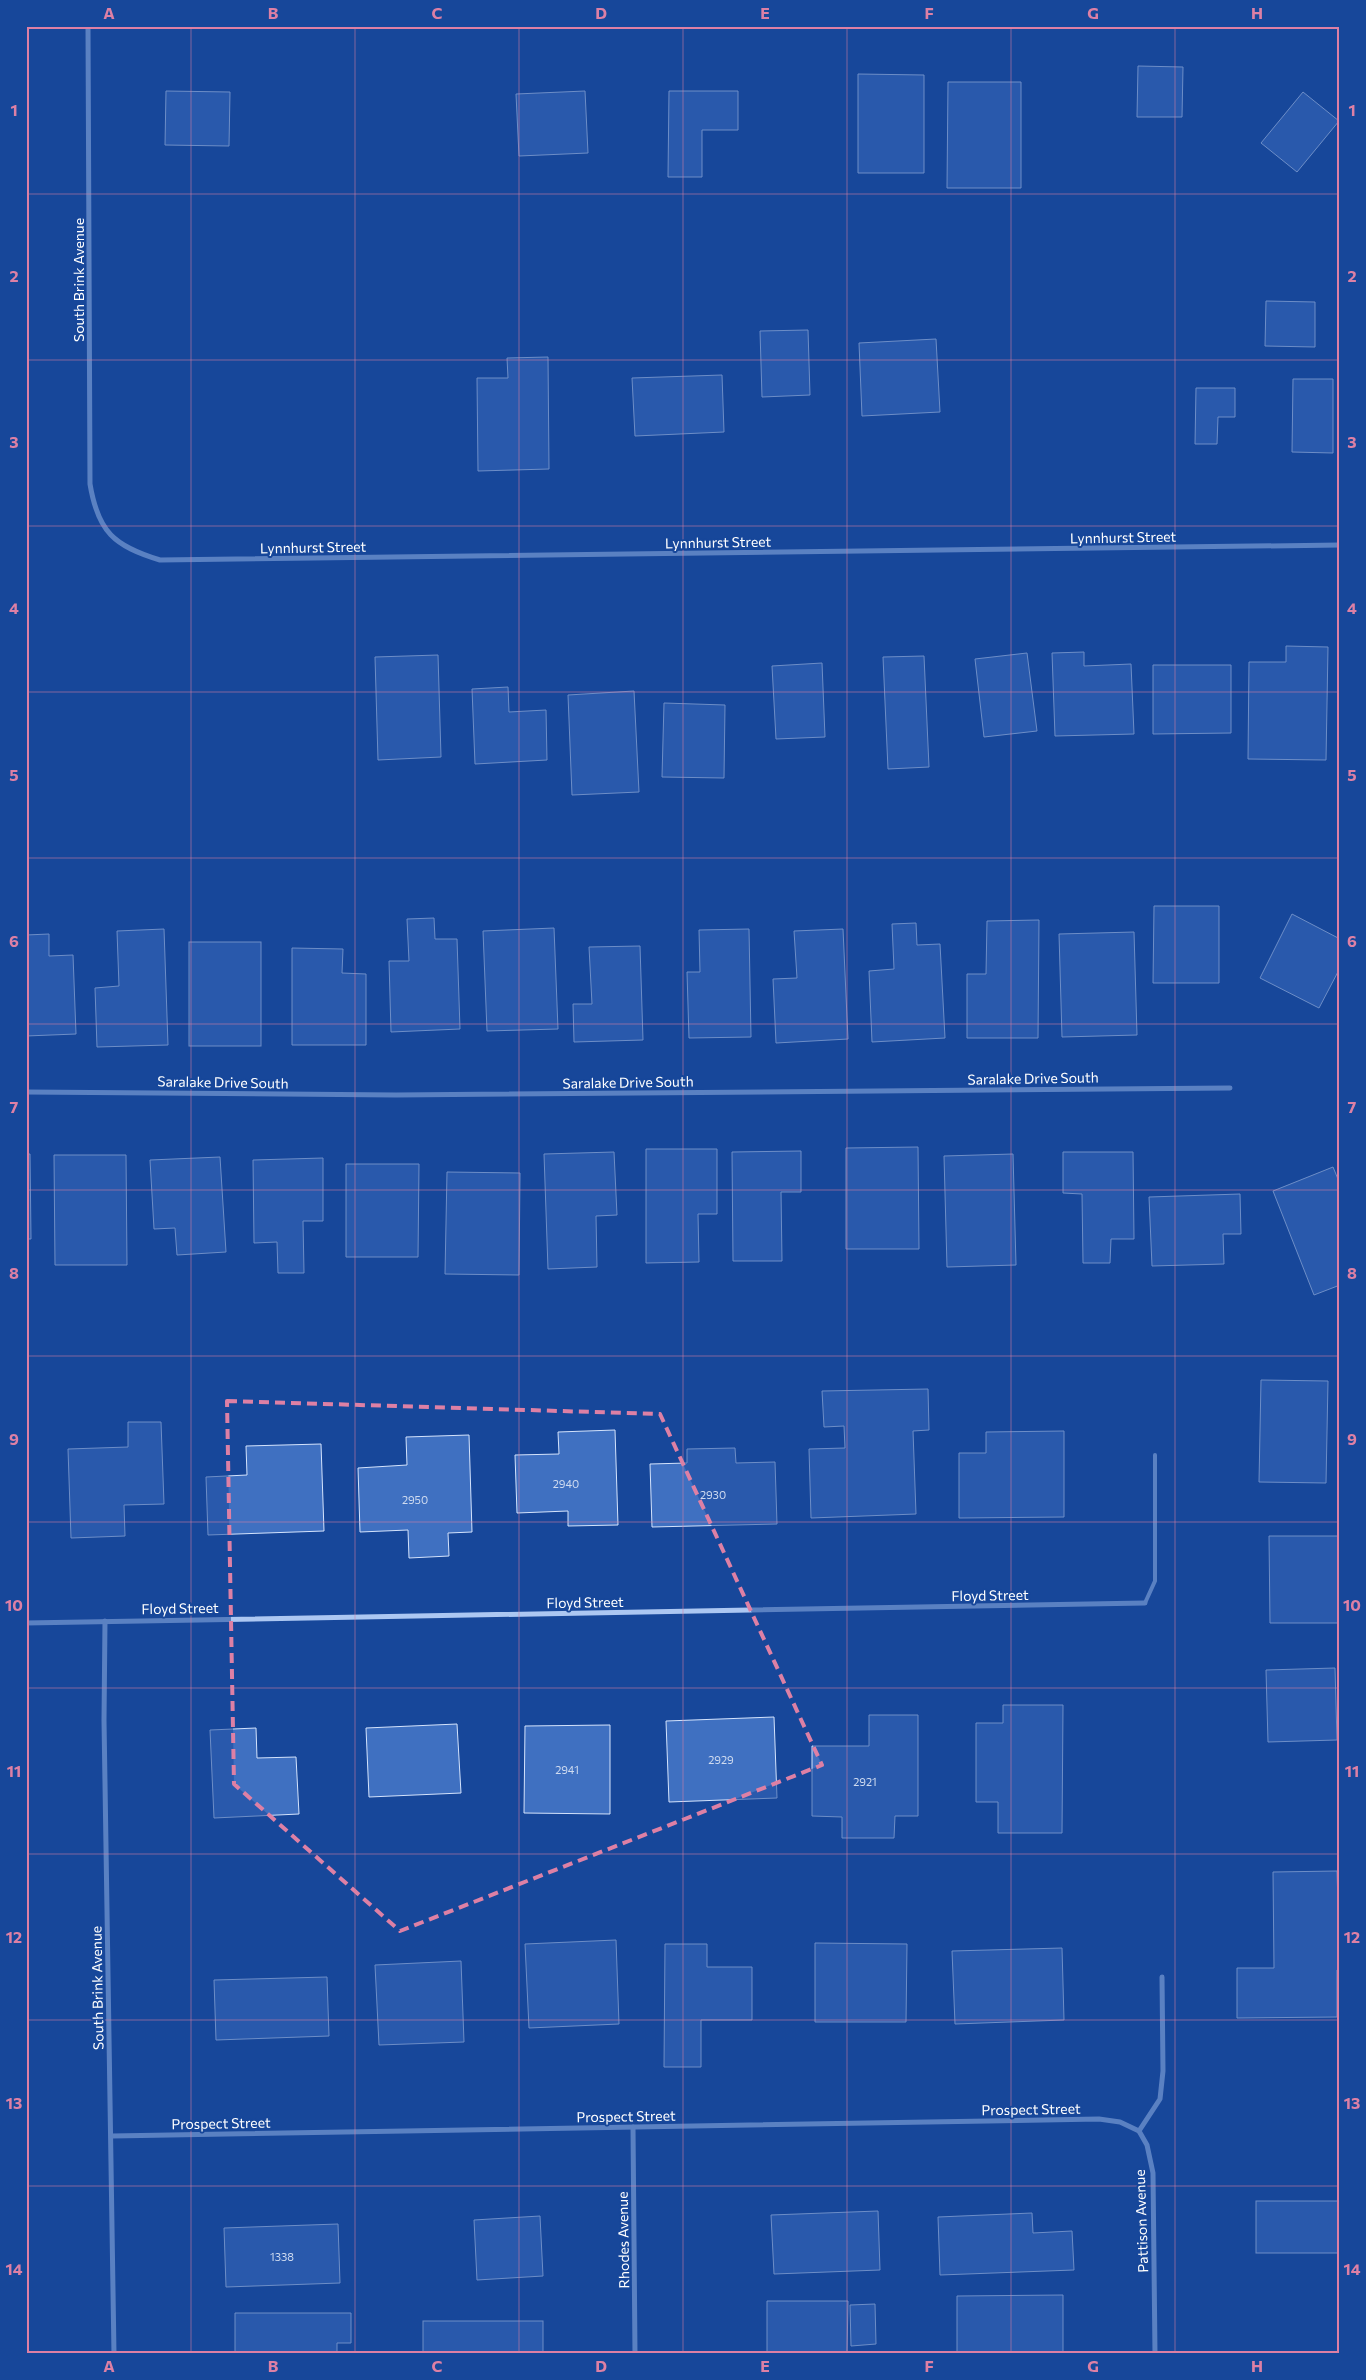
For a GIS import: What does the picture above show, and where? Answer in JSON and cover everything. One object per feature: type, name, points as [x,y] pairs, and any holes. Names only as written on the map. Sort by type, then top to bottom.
[{"type":"street","name":"South Brink Avenue","points":[[88,26],[90,484],[94,506],[106,530]]},
{"type":"street","name":"Lynnhurst Street","points":[[106,530],[115,540],[133,552],[160,560],[1340,546]]},
{"type":"street","name":"Saralake Drive South","points":[[26,1092],[396,1095],[1230,1088]]},
{"type":"street","name":"Floyd Street","points":[[26,1622],[1145,1603]]},
{"type":"street","name":"South Brink Avenue","points":[[105,1621],[104,1720],[114,2354]]},
{"type":"street","points":[[1139,2131],[1160,2099],[1163,2071],[1162,1977]]},
{"type":"street","name":"Prospect Street","points":[[112,2136],[1100,2119],[1120,2122],[1139,2131]]},
{"type":"street","name":"Rhodes Avenue","points":[[632,2127],[635,2354]]},
{"type":"street","name":"Pattison Avenue","points":[[1139,2131],[1147,2145],[1153,2173],[1155,2354]]},
{"type":"lane","points":[[1145,1603],[1155,1581],[1155,1455]]},
{"type":"highlighted area","points":[[227,1401],[660,1414],[822,1765],[400,1931],[234,1784]]},
{"type":"building","points":[[1138,66],[1183,67],[1182,117],[1137,117]]},
{"type":"building","points":[[858,74],[924,75],[924,173],[858,173]]},
{"type":"building","points":[[948,82],[1021,82],[1021,188],[947,188]]},
{"type":"building","points":[[166,91],[230,92],[229,146],[165,145]]},
{"type":"building","points":[[585,91],[588,153],[519,156],[516,94]]},
{"type":"building","points":[[669,91],[738,91],[738,130],[702,130],[702,177],[668,177]]},
{"type":"building","points":[[1303,92],[1339,121],[1297,172],[1261,143]]},
{"type":"building","points":[[1266,301],[1315,302],[1315,347],[1265,346]]},
{"type":"building","points":[[808,330],[810,395],[762,397],[760,331]]},
{"type":"building","points":[[936,339],[940,412],[862,416],[859,343]]},
{"type":"building","points":[[548,357],[549,469],[478,471],[477,378],[508,378],[507,358]]},
{"type":"building","points":[[722,375],[724,432],[635,436],[632,378]]},
{"type":"building","points":[[1293,379],[1333,379],[1333,453],[1292,452]]},
{"type":"building","points":[[1196,388],[1235,388],[1235,417],[1218,417],[1217,444],[1195,444]]},
{"type":"building","points":[[1286,646],[1328,647],[1326,760],[1248,759],[1249,662],[1286,662]]},
{"type":"building","points":[[1084,652],[1084,666],[1131,664],[1134,734],[1055,736],[1052,653]]},
{"type":"building","points":[[1027,653],[1037,731],[984,737],[975,659]]},
{"type":"building","points":[[438,655],[441,757],[378,760],[375,657]]},
{"type":"building","points":[[924,656],[929,767],[888,769],[883,657]]},
{"type":"building","points":[[822,663],[825,737],[776,739],[772,666]]},
{"type":"building","points":[[1153,665],[1231,665],[1231,733],[1153,734]]},
{"type":"building","points":[[508,687],[509,712],[546,710],[547,760],[475,764],[472,689]]},
{"type":"building","points":[[634,691],[639,792],[572,795],[568,695]]},
{"type":"building","points":[[664,703],[725,705],[724,778],[662,777]]},
{"type":"building","points":[[1154,906],[1219,906],[1219,983],[1153,983]]},
{"type":"building","points":[[1292,914],[1340,939],[1340,968],[1319,1008],[1260,978]]},
{"type":"building","points":[[434,918],[435,939],[457,939],[460,1029],[391,1032],[389,961],[409,961],[407,919]]},
{"type":"building","points":[[1039,920],[1038,1038],[967,1038],[967,974],[986,974],[987,921]]},
{"type":"building","points":[[916,923],[917,945],[940,944],[945,1038],[872,1042],[869,971],[894,969],[892,924]]},
{"type":"building","points":[[554,928],[558,1029],[487,1031],[483,931]]},
{"type":"building","points":[[164,929],[168,1045],[97,1047],[95,988],[119,986],[117,931]]},
{"type":"building","points":[[749,929],[751,1037],[689,1038],[687,972],[700,972],[699,930]]},
{"type":"building","points":[[843,929],[848,1039],[776,1043],[773,979],[797,978],[794,931]]},
{"type":"building","points":[[1134,932],[1137,1035],[1062,1037],[1059,934]]},
{"type":"building","points":[[49,934],[49,956],[73,955],[76,1034],[26,1036],[26,935]]},
{"type":"building","points":[[189,942],[261,942],[261,1046],[189,1046]]},
{"type":"building","points":[[640,946],[643,1040],[574,1042],[573,1004],[592,1004],[589,947]]},
{"type":"building","points":[[292,948],[343,949],[342,973],[366,974],[366,1045],[292,1045]]},
{"type":"building","points":[[918,1147],[919,1249],[846,1249],[846,1148]]},
{"type":"building","points":[[646,1149],[717,1149],[717,1214],[698,1214],[699,1262],[646,1263]]},
{"type":"building","points":[[801,1151],[801,1192],[781,1192],[782,1261],[733,1261],[732,1152]]},
{"type":"building","points":[[614,1152],[617,1215],[596,1216],[597,1267],[548,1269],[544,1154]]},
{"type":"building","points":[[1063,1152],[1133,1152],[1134,1239],[1111,1239],[1110,1263],[1083,1263],[1082,1194],[1063,1193]]},
{"type":"building","points":[[26,1154],[30,1154],[31,1239],[26,1239]]},
{"type":"building","points":[[1013,1154],[1016,1265],[947,1267],[944,1156]]},
{"type":"building","points":[[54,1155],[126,1155],[127,1265],[55,1265]]},
{"type":"building","points":[[220,1157],[226,1252],[177,1255],[175,1228],[154,1229],[150,1160]]},
{"type":"building","points":[[323,1158],[323,1221],[303,1221],[304,1273],[278,1273],[277,1242],[254,1243],[253,1160]]},
{"type":"building","points":[[346,1164],[419,1164],[418,1257],[346,1257]]},
{"type":"building","points":[[1333,1167],[1340,1184],[1340,1285],[1314,1295],[1273,1191]]},
{"type":"building","points":[[447,1172],[520,1173],[519,1275],[445,1274]]},
{"type":"building","points":[[1240,1194],[1241,1234],[1223,1234],[1224,1264],[1152,1266],[1149,1197]]},
{"type":"building","points":[[1261,1380],[1328,1381],[1326,1483],[1259,1482]]},
{"type":"building","points":[[928,1389],[929,1430],[913,1431],[916,1514],[811,1518],[809,1449],[845,1448],[844,1426],[824,1427],[822,1391]]},
{"type":"building","points":[[128,1422],[161,1422],[164,1504],[124,1505],[125,1536],[71,1538],[68,1449],[128,1447]]},
{"type":"building","points":[[615,1430],[618,1525],[568,1526],[568,1511],[517,1513],[515,1455],[559,1454],[558,1432]]},
{"type":"building","points":[[1064,1431],[1064,1517],[959,1518],[959,1453],[986,1453],[986,1432]]},
{"type":"building","points":[[469,1435],[472,1532],[448,1533],[449,1556],[409,1558],[408,1530],[360,1532],[358,1468],[407,1465],[406,1437]]},
{"type":"building","points":[[321,1444],[324,1531],[208,1535],[206,1477],[247,1475],[246,1446]]},
{"type":"building","points":[[735,1448],[736,1463],[775,1462],[777,1524],[652,1527],[650,1464],[687,1463],[687,1449]]},
{"type":"building","points":[[1269,1536],[1340,1536],[1340,1623],[1270,1623]]},
{"type":"building","points":[[1335,1668],[1337,1740],[1268,1742],[1266,1670]]},
{"type":"building","points":[[1003,1705],[1063,1705],[1062,1833],[998,1833],[998,1802],[976,1802],[976,1723],[1003,1723]]},
{"type":"building","points":[[869,1715],[918,1715],[918,1816],[895,1816],[894,1838],[842,1838],[842,1817],[812,1816],[812,1746],[869,1746]]},
{"type":"building","points":[[774,1717],[777,1798],[669,1802],[666,1721]]},
{"type":"building","points":[[457,1724],[461,1793],[369,1797],[366,1728]]},
{"type":"building","points":[[610,1725],[610,1814],[524,1813],[525,1726]]},
{"type":"building","points":[[256,1728],[257,1758],[296,1757],[299,1814],[214,1818],[210,1730]]},
{"type":"building","points":[[1337,1871],[1340,1970],[1337,1970],[1337,2017],[1237,2018],[1237,1968],[1274,1968],[1273,1872]]},
{"type":"building","points":[[616,1940],[619,2024],[529,2028],[525,1944]]},
{"type":"building","points":[[815,1943],[907,1944],[906,2022],[815,2022]]},
{"type":"building","points":[[665,1944],[707,1944],[707,1967],[752,1967],[752,2020],[701,2020],[701,2067],[664,2067]]},
{"type":"building","points":[[1062,1948],[1064,2020],[955,2024],[952,1951]]},
{"type":"building","points":[[461,1961],[464,2042],[379,2045],[375,1965]]},
{"type":"building","points":[[327,1977],[329,2036],[216,2040],[214,1980]]},
{"type":"building","points":[[1256,2201],[1340,2201],[1340,2253],[1256,2253]]},
{"type":"building","points":[[878,2211],[880,2270],[774,2274],[771,2215]]},
{"type":"building","points":[[1032,2213],[1033,2233],[1072,2231],[1074,2270],[940,2275],[938,2217]]},
{"type":"building","points":[[540,2216],[543,2276],[477,2280],[474,2220]]},
{"type":"building","points":[[338,2224],[340,2283],[226,2287],[224,2228]]},
{"type":"building","points":[[1063,2295],[1063,2354],[957,2354],[957,2296]]},
{"type":"building","points":[[767,2301],[848,2301],[847,2354],[767,2354]]},
{"type":"building","points":[[875,2304],[876,2344],[851,2346],[850,2305]]},
{"type":"building","points":[[235,2313],[351,2313],[351,2343],[337,2343],[337,2354],[235,2354]]},
{"type":"building","points":[[423,2321],[543,2321],[543,2354],[423,2354]]}]
